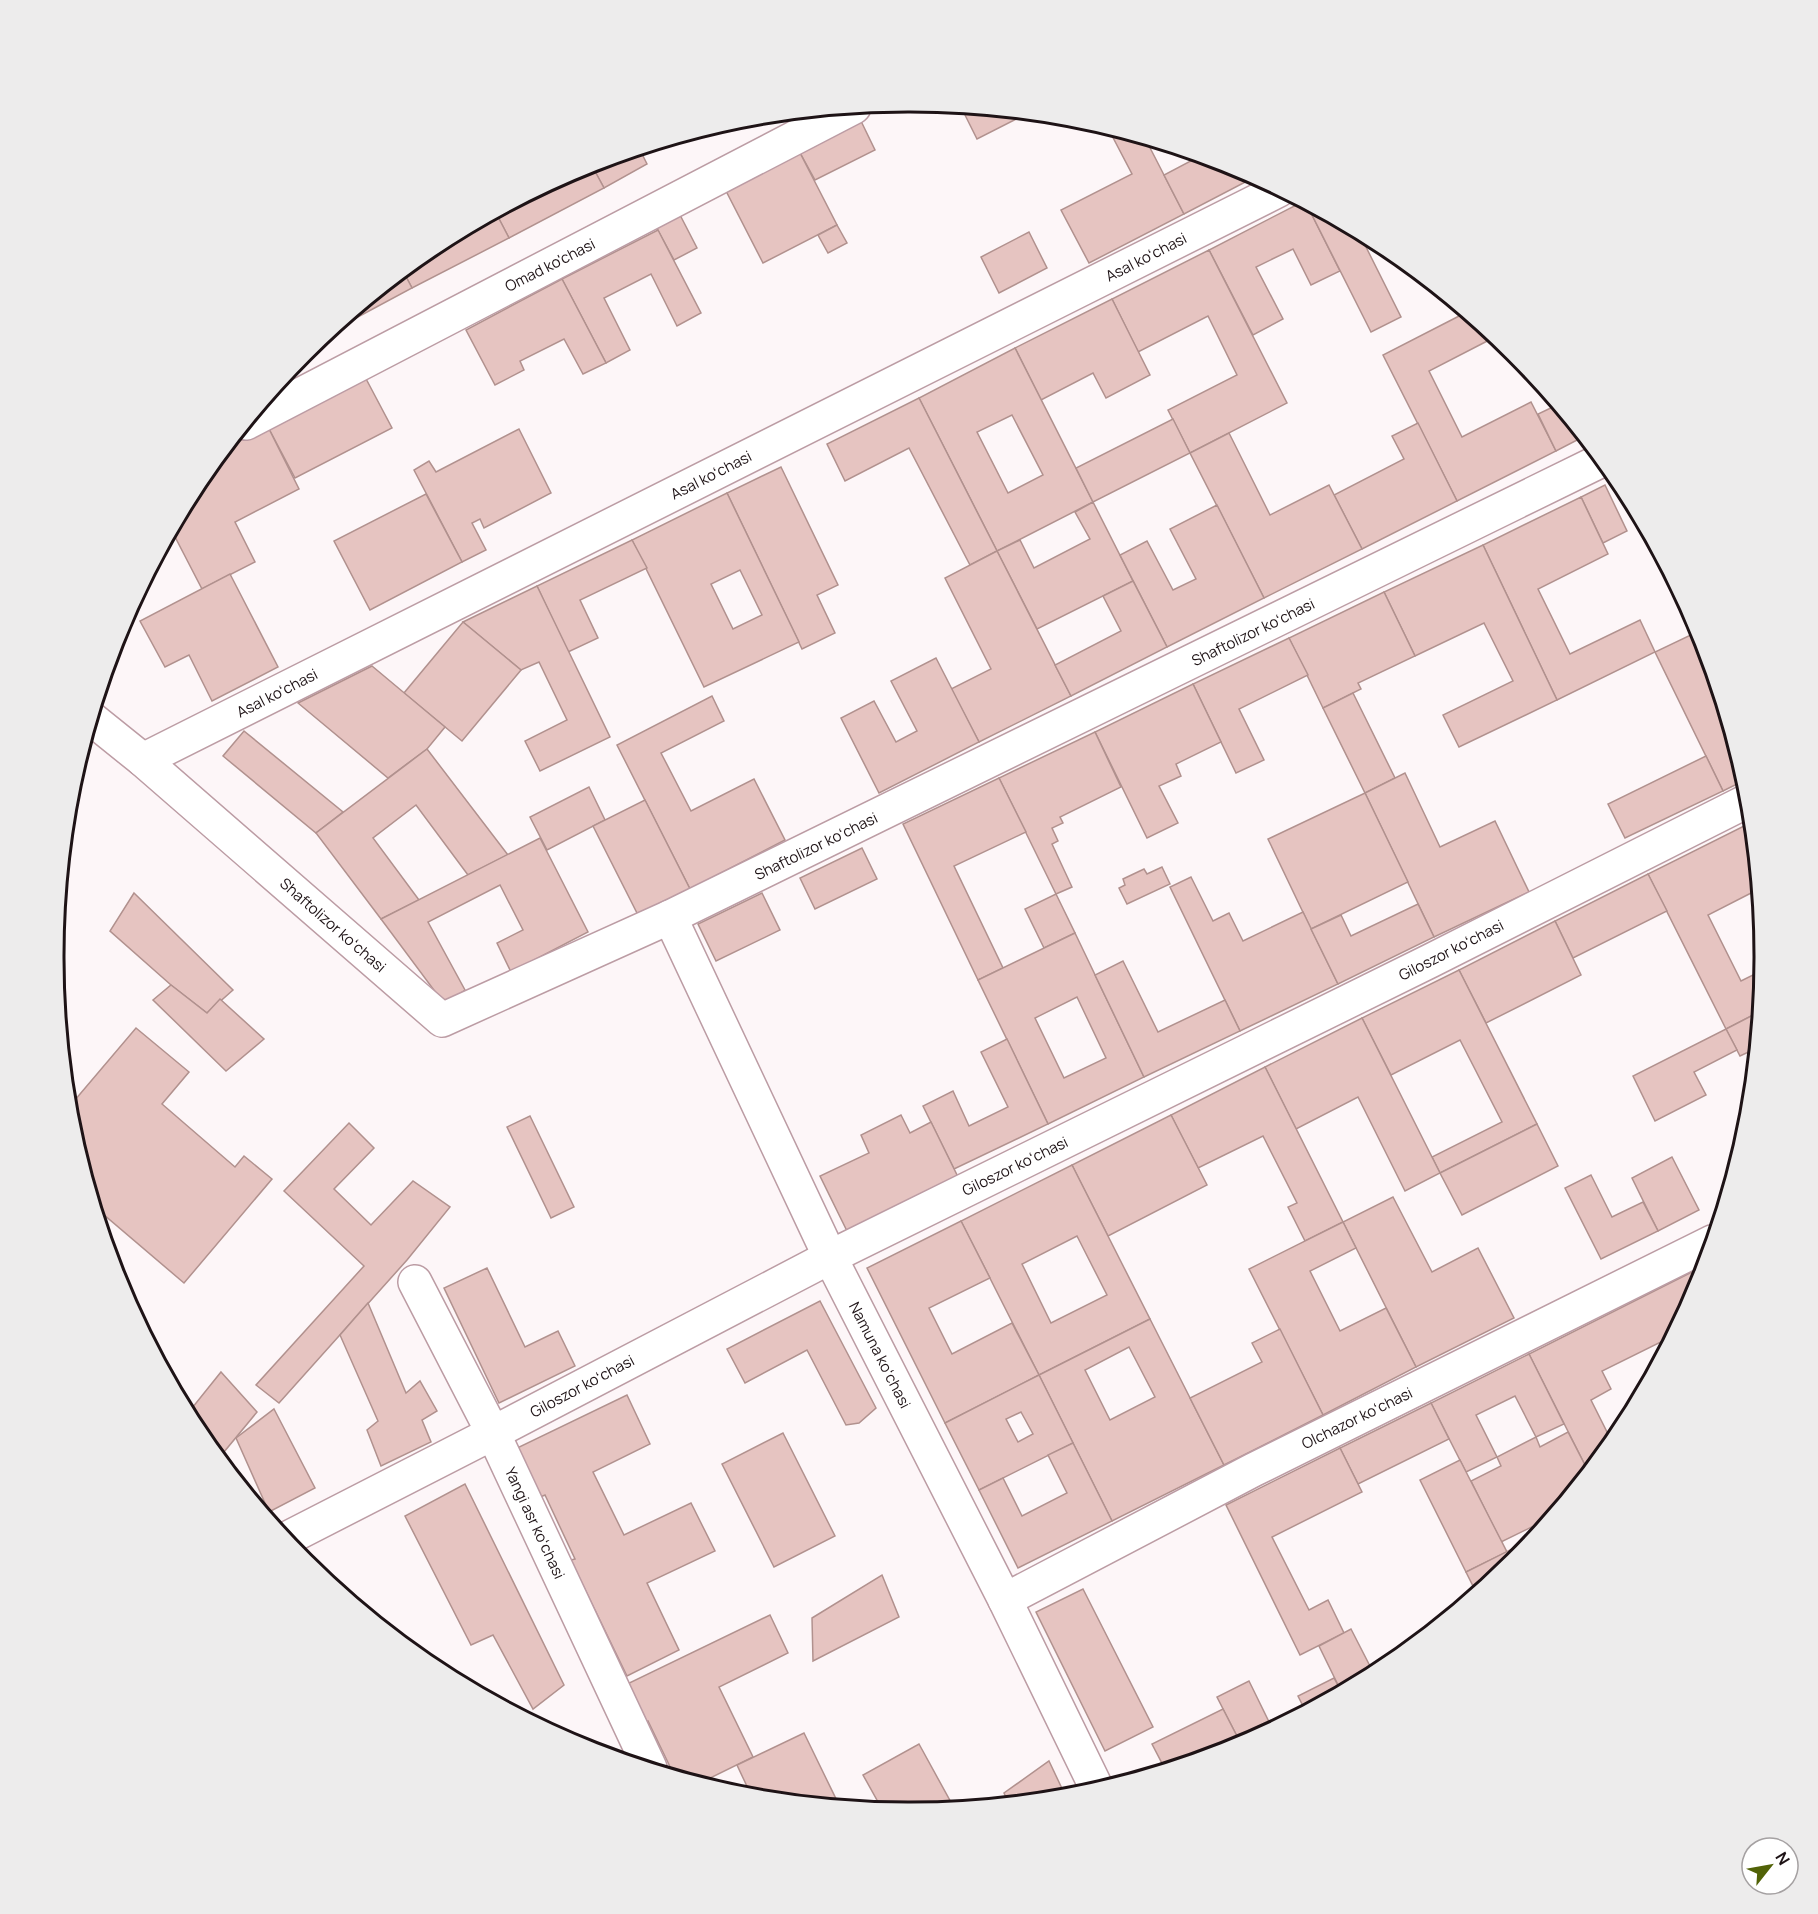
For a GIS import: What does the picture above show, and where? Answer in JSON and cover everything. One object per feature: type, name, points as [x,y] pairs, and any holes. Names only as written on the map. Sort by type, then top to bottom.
[{"type":"street","name":"Omad ko'chasi","points":[[262,415],[837,116]]},
{"type":"street","name":"Asal koʻchasi","points":[[144,760],[1270,194]]},
{"type":"street","name":"Shaftolizor koʻchasi","points":[[98,723],[144,760],[442,1020],[670,917],[1594,464]]},
{"type":"street","name":"Giloszor koʻchasi","points":[[294,1535],[830,1257],[1431,961],[1739,805]]},
{"type":"street","name":"Namuna koʻchasi","points":[[670,917],[830,1257],[1005,1600],[1093,1781]]},
{"type":"street","name":"Olchazor koʻchasi","points":[[1005,1600],[1253,1470],[1702,1247]]},
{"type":"street","name":"Yangi asr koʻchasi","points":[[415,1282],[493,1433],[646,1759]]},
{"type":"building","points":[[965,114],[1015,120],[977,139]]},
{"type":"building","points":[[859,117],[875,150],[815,180],[798,149]]},
{"type":"building","points":[[1113,138],[1150,148],[1184,214],[1089,263],[1061,210],[1132,174]]},
{"type":"building","points":[[798,149],[837,225],[763,263],[724,187]]},
{"type":"building","points":[[643,156],[647,164],[604,188],[596,173]]},
{"type":"building","points":[[1190,161],[1244,183],[1184,214],[1164,175]]},
{"type":"building","points":[[596,173],[604,188],[509,238],[499,219],[535,200]]},
{"type":"building","points":[[1294,206],[1312,216],[1340,271],[1311,285],[1293,249],[1256,267],[1283,319],[1253,335],[1209,250]]},
{"type":"building","points":[[678,211],[697,248],[674,260],[654,223]]},
{"type":"building","points":[[1313,216],[1366,248],[1401,317],[1371,332]]},
{"type":"building","points":[[499,219],[509,238],[412,288],[407,278],[440,255]]},
{"type":"building","points":[[837,225],[847,243],[828,253],[818,235]]},
{"type":"building","points":[[658,230],[701,313],[677,326],[651,274],[604,298],[630,350],[606,363],[562,279]]},
{"type":"building","points":[[1029,232],[1047,268],[999,293],[981,257]]},
{"type":"building","points":[[1209,250],[1287,403],[1190,453],[1168,410],[1237,375],[1208,316],[1138,352],[1112,299]]},
{"type":"building","points":[[407,278],[412,288],[359,317]]},
{"type":"building","points":[[562,279],[606,363],[583,374],[564,339],[520,361],[524,370],[495,385],[466,330]]},
{"type":"building","points":[[1112,299],[1150,375],[1106,398],[1093,373],[1041,400],[1015,348]]},
{"type":"building","points":[[1459,316],[1486,341],[1429,371],[1462,437],[1531,402],[1556,451],[1457,501],[1383,355]]},
{"type":"building","points":[[1015,348],[1093,502],[997,551],[919,398]],"holes":[[[1012,415],[1043,475],[1008,493],[977,432]]]},
{"type":"building","points":[[364,375],[392,428],[295,478],[267,425]]},
{"type":"building","points":[[919,398],[997,551],[970,565],[909,448],[845,481],[827,444]]},
{"type":"building","points":[[1551,408],[1577,440],[1556,451],[1538,414]]},
{"type":"building","points":[[1173,419],[1190,453],[1093,502],[1076,468]]},
{"type":"building","points":[[1418,423],[1457,501],[1362,549],[1334,495],[1404,459],[1392,436]]},
{"type":"building","points":[[267,425],[299,489],[235,522],[255,562],[202,589],[176,539],[207,488],[244,436]]},
{"type":"building","points":[[519,429],[551,493],[484,528],[480,519],[472,523],[486,550],[462,562],[414,470],[429,461],[436,472]]},
{"type":"building","points":[[1229,433],[1270,515],[1329,485],[1362,549],[1264,598],[1190,453]]},
{"type":"building","points":[[781,467],[838,585],[817,595],[835,633],[802,649],[727,493]]},
{"type":"building","points":[[1605,485],[1627,531],[1603,543],[1581,497]]},
{"type":"building","points":[[727,493],[799,642],[704,687],[632,540]],"holes":[[[740,570],[762,615],[733,629],[711,584]]]},
{"type":"building","points":[[426,494],[462,562],[370,610],[334,541]]},
{"type":"building","points":[[1581,497],[1608,554],[1538,589],[1570,654],[1640,620],[1655,652],[1557,700],[1483,545]]},
{"type":"building","points":[[1093,502],[1133,581],[1037,629],[997,551],[1020,540],[1034,568],[1090,539],[1075,512]]},
{"type":"building","points":[[1217,505],[1264,598],[1167,647],[1120,555],[1147,541],[1173,590],[1196,579],[1170,529]]},
{"type":"building","points":[[632,540],[647,568],[580,600],[598,638],[568,652],[537,586]]},
{"type":"building","points":[[1483,545],[1557,700],[1459,747],[1443,715],[1513,681],[1484,623],[1415,656],[1384,592]]},
{"type":"building","points":[[997,551],[1071,696],[979,742],[951,689],[991,669],[945,578]]},
{"type":"building","points":[[230,574],[278,667],[212,701],[189,655],[165,667],[140,621]]},
{"type":"building","points":[[1133,581],[1167,647],[1071,696],[1055,665],[1121,631],[1103,596]]},
{"type":"building","points":[[537,586],[610,737],[540,771],[525,741],[567,720],[539,662],[521,670],[463,622]]},
{"type":"building","points":[[1384,592],[1415,656],[1358,683],[1361,689],[1323,708],[1289,638]]},
{"type":"building","points":[[463,622],[521,670],[462,741],[404,693]]},
{"type":"building","points":[[1690,635],[1709,686],[1725,738],[1735,785],[1723,791],[1655,652]]},
{"type":"building","points":[[1289,638],[1308,675],[1239,709],[1264,760],[1236,773],[1193,684]]},
{"type":"building","points":[[936,658],[979,742],[879,793],[841,718],[874,701],[896,742],[917,731],[891,681]]},
{"type":"building","points":[[372,666],[445,727],[427,749],[388,778],[298,703]]},
{"type":"building","points":[[1193,684],[1221,742],[1176,764],[1181,776],[1159,786],[1178,823],[1147,838],[1095,732]]},
{"type":"building","points":[[1353,693],[1395,778],[1365,793],[1323,708]]},
{"type":"building","points":[[712,696],[724,721],[661,753],[691,811],[754,779],[785,840],[690,889],[617,745]]},
{"type":"building","points":[[244,731],[343,812],[316,833],[223,756]]},
{"type":"building","points":[[1095,732],[1121,787],[1060,817],[1063,823],[1052,828],[1058,841],[1052,844],[1072,887],[1056,894],[999,778]]},
{"type":"building","points":[[427,749],[508,855],[468,875],[416,805],[373,838],[419,900],[381,919],[316,833]]},
{"type":"building","points":[[1706,756],[1723,791],[1625,838],[1608,804]]},
{"type":"building","points":[[1405,773],[1440,847],[1495,821],[1529,892],[1434,937],[1365,793]]},
{"type":"building","points":[[999,778],[1026,832],[954,866],[1003,968],[978,980],[903,824]]},
{"type":"building","points":[[589,787],[605,820],[547,850],[530,817]]},
{"type":"building","points":[[1365,793],[1408,882],[1311,929],[1268,839]]},
{"type":"building","points":[[645,800],[690,889],[638,915],[593,826]]},
{"type":"building","points":[[1743,827],[1751,893],[1708,915],[1741,981],[1753,975],[1752,1016],[1726,1029],[1648,874]]},
{"type":"building","points":[[540,838],[588,932],[511,972],[497,943],[523,930],[500,885],[428,922],[465,990],[445,1005],[381,919]]},
{"type":"building","points":[[862,848],[877,879],[815,909],[800,878]]},
{"type":"building","points":[[1162,867],[1170,884],[1127,904],[1119,888],[1125,885],[1123,879],[1144,869],[1147,874]]},
{"type":"building","points":[[1648,874],[1667,911],[1573,958],[1555,921]]},
{"type":"building","points":[[1191,877],[1213,921],[1229,913],[1243,941],[1303,912],[1338,984],[1240,1031],[1170,887]]},
{"type":"building","points":[[134,893],[233,990],[207,1013],[171,985],[110,931]]},
{"type":"building","points":[[762,893],[780,930],[716,961],[698,924]]},
{"type":"building","points":[[1056,894],[1075,933],[1044,948],[1025,909]]},
{"type":"building","points":[[1418,904],[1434,937],[1338,984],[1311,929],[1341,915],[1351,936]]},
{"type":"building","points":[[1555,921],[1581,975],[1486,1023],[1459,970]]},
{"type":"building","points":[[1075,933],[1144,1077],[1048,1124],[978,980]],"holes":[[[1077,997],[1106,1058],[1064,1078],[1035,1018]]]},
{"type":"building","points":[[1123,961],[1158,1032],[1225,1000],[1240,1031],[1144,1077],[1095,975]]},
{"type":"building","points":[[1459,970],[1537,1124],[1440,1173],[1432,1157],[1502,1122],[1460,1040],[1391,1075],[1362,1018]]},
{"type":"building","points":[[171,985],[207,1013],[220,999],[264,1039],[226,1071],[153,1000]]},
{"type":"building","points":[[1752,1016],[1748,1052],[1740,1056],[1726,1029]]},
{"type":"building","points":[[1362,1018],[1440,1173],[1405,1191],[1358,1097],[1296,1129],[1265,1067]]},
{"type":"building","points":[[136,1028],[189,1072],[162,1104],[235,1167],[244,1156],[272,1179],[184,1283],[105,1216],[93,1176],[77,1098]]},
{"type":"building","points":[[1726,1029],[1737,1050],[1694,1072],[1706,1095],[1655,1121],[1633,1076]]},
{"type":"building","points":[[1007,1039],[1048,1124],[954,1169],[923,1106],[953,1091],[969,1126],[1008,1107],[981,1052]]},
{"type":"building","points":[[1265,1067],[1343,1222],[1305,1241],[1288,1207],[1297,1203],[1263,1136],[1198,1168],[1171,1115]]},
{"type":"building","points":[[901,1115],[910,1133],[931,1122],[958,1177],[847,1231],[820,1176],[869,1153],[861,1135]]},
{"type":"building","points":[[1171,1115],[1207,1185],[1108,1236],[1072,1165]]},
{"type":"building","points":[[530,1116],[574,1207],[551,1218],[507,1127]]},
{"type":"building","points":[[349,1123],[374,1148],[334,1189],[371,1225],[413,1181],[450,1207],[407,1260],[279,1403],[256,1385],[364,1266],[284,1191]]},
{"type":"building","points":[[1537,1124],[1558,1166],[1462,1215],[1440,1173]]},
{"type":"building","points":[[1672,1157],[1699,1210],[1658,1231],[1632,1178]]},
{"type":"building","points":[[1072,1165],[1150,1319],[1039,1375],[961,1221]],"holes":[[[1077,1236],[1107,1295],[1051,1323],[1022,1264]]]},
{"type":"building","points":[[1591,1175],[1612,1217],[1643,1202],[1658,1231],[1601,1259],[1565,1188]]},
{"type":"building","points":[[1393,1197],[1432,1272],[1478,1248],[1514,1318],[1416,1367],[1343,1222]]},
{"type":"building","points":[[961,1221],[990,1278],[929,1308],[952,1354],[1012,1323],[1039,1375],[945,1423],[867,1268]]},
{"type":"building","points":[[1343,1222],[1356,1248],[1310,1271],[1340,1331],[1386,1308],[1416,1367],[1323,1415],[1249,1269]]},
{"type":"building","points":[[487,1268],[525,1347],[558,1331],[575,1366],[499,1403],[444,1288]]},
{"type":"building","points":[[1692,1272],[1660,1343],[1602,1371],[1611,1389],[1591,1400],[1607,1432],[1584,1464],[1529,1354]]},
{"type":"building","points":[[820,1301],[876,1408],[859,1423],[846,1425],[807,1350],[745,1383],[727,1349]]},
{"type":"building","points":[[368,1303],[406,1393],[420,1381],[437,1411],[422,1420],[431,1442],[381,1466],[367,1430],[378,1421],[340,1335]]},
{"type":"building","points":[[1150,1319],[1224,1465],[1112,1521],[1039,1375]],"holes":[[[1129,1347],[1155,1397],[1110,1420],[1085,1370]]]},
{"type":"building","points":[[1280,1329],[1323,1415],[1224,1465],[1190,1398],[1262,1362],[1252,1343]]},
{"type":"building","points":[[1529,1354],[1564,1424],[1536,1437],[1515,1396],[1476,1415],[1497,1457],[1466,1472],[1431,1403]]},
{"type":"building","points":[[221,1372],[257,1412],[225,1451],[194,1405]]},
{"type":"building","points":[[1039,1375],[1073,1443],[979,1490],[945,1423]],"holes":[[[1021,1412],[1033,1434],[1018,1442],[1006,1419]]]},
{"type":"building","points":[[627,1395],[650,1444],[593,1472],[624,1535],[691,1503],[715,1551],[647,1583],[679,1650],[627,1676],[571,1560],[575,1559],[545,1495],[538,1498],[515,1449]]},
{"type":"building","points":[[1431,1403],[1449,1439],[1358,1484],[1340,1448]]},
{"type":"building","points":[[274,1409],[315,1488],[271,1511],[265,1503],[236,1438]]},
{"type":"building","points":[[1568,1432],[1584,1464],[1532,1527],[1501,1542],[1471,1481],[1501,1466],[1497,1457],[1536,1437],[1540,1447]]},
{"type":"building","points":[[783,1433],[835,1536],[774,1567],[722,1464]]},
{"type":"building","points":[[1073,1443],[1112,1521],[1018,1568],[979,1490],[1003,1478],[1022,1516],[1067,1493],[1048,1455]]},
{"type":"building","points":[[1340,1448],[1362,1492],[1272,1537],[1309,1610],[1328,1600],[1344,1633],[1300,1655],[1226,1505]]},
{"type":"building","points":[[1460,1460],[1507,1552],[1466,1572],[1420,1480]]},
{"type":"building","points":[[465,1484],[564,1685],[533,1709],[493,1635],[471,1645],[405,1516]]},
{"type":"building","points":[[1510,1550],[1473,1586],[1466,1572]]},
{"type":"building","points":[[882,1575],[899,1617],[813,1661],[812,1618]]},
{"type":"building","points":[[1083,1589],[1153,1727],[1105,1751],[1036,1612]]},
{"type":"building","points":[[770,1615],[788,1653],[719,1687],[753,1757],[711,1778],[670,1767],[648,1721],[642,1724],[623,1686]]},
{"type":"building","points":[[1351,1629],[1369,1664],[1338,1684],[1319,1646]]},
{"type":"building","points":[[1334,1678],[1337,1684],[1302,1704],[1298,1696]]},
{"type":"building","points":[[1249,1681],[1268,1721],[1236,1735],[1217,1697]]},
{"type":"building","points":[[1223,1709],[1236,1735],[1162,1763],[1152,1744]]},
{"type":"building","points":[[804,1733],[836,1798],[747,1785],[737,1765]]},
{"type":"building","points":[[919,1744],[950,1801],[877,1801],[863,1775]]},
{"type":"building","points":[[1049,1761],[1061,1787],[1005,1796],[1004,1793]]}]
